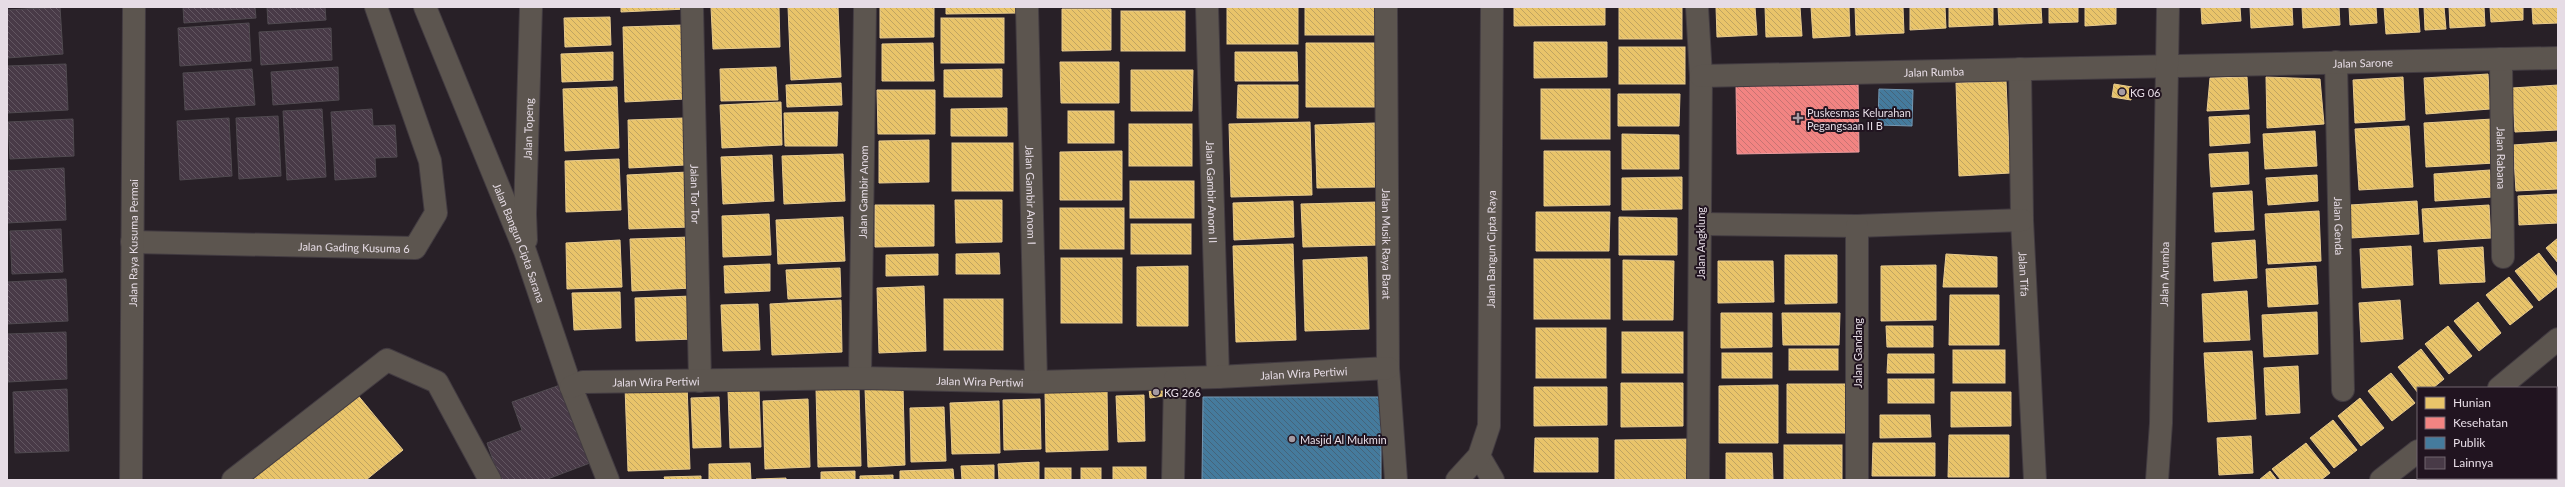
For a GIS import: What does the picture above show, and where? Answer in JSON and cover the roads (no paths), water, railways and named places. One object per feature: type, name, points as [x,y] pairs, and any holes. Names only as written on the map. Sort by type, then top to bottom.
[{"type":"street","name":"Jalan Raya Kusuma Permai","points":[[131,480],[134,7]]},
{"type":"street","name":"Jalan Gading Kusuma 6","points":[[132,242],[415,248],[436,214],[430,161],[376,7]]},
{"type":"street","name":"Jalan Bangun Cipta Sarana","points":[[425,7],[525,251],[572,387],[608,480]]},
{"type":"street","name":"Jalan Topeng","points":[[525,251],[527,244],[525,214],[531,7]]},
{"type":"street","name":"Jalan Tor Tor","points":[[692,7],[700,381]]},
{"type":"street","name":"Jalan Gambir Anom","points":[[860,378],[865,7]]},
{"type":"street","name":"Jalan Gambir Anom I","points":[[1027,7],[1036,382]]},
{"type":"street","name":"Jalan Gambir Anom II","points":[[1207,7],[1218,377]]},
{"type":"street","name":"Jalan Musik Raya Barat","points":[[1386,7],[1388,368],[1396,480]]},
{"type":"street","name":"Jalan Bangun Cipta Raya","points":[[1457,480],[1479,456],[1489,426],[1492,7]]},
{"type":"street","name":"Jalan Angklung","points":[[1697,7],[1701,76],[1698,480]]},
{"type":"street","name":"Jalan Arumba","points":[[2157,480],[2161,423],[2168,7]]},
{"type":"street","name":"Jalan Sarone","points":[[2168,67],[2558,58]]},
{"type":"street","name":"Jalan Rabana","points":[[2500,59],[2503,257]]},
{"type":"street","name":"Jalan Genda","points":[[2336,62],[2343,390]]},
{"type":"street","name":"Jalan Rumba","points":[[1701,76],[2020,68],[2168,67]]},
{"type":"street","name":"Jalan Tifa","points":[[2020,68],[2022,220],[2035,480]]},
{"type":"street","points":[[1700,224],[1857,226],[2022,220]]},
{"type":"street","name":"Jalan Gandang","points":[[1857,226],[1857,480]]},
{"type":"street","points":[[2500,387],[2558,339]]},
{"type":"street","points":[[233,480],[386,360],[437,382],[490,480]]},
{"type":"street","name":"Jalan Wira Pertiwi","points":[[572,387],[583,382],[860,378],[1036,382],[1175,379],[1388,368]]},
{"type":"street","points":[[1173,480],[1175,379]]},
{"type":"street","points":[[2381,480],[2414,454]]},
{"type":"street","points":[[2410,480],[2414,454]]},
{"type":"street","points":[[1479,456],[1493,480]]},
{"type":"place","name":"KG 06","points":[[2122,92]]},
{"type":"place","name":"Puskesmas Kelurahan Pegangsaan II B","points":[[1798,118]]},
{"type":"place","name":"KG 266","points":[[1156,392]]},
{"type":"place","name":"Masjid Al Mukmin","points":[[1292,439]]}]
